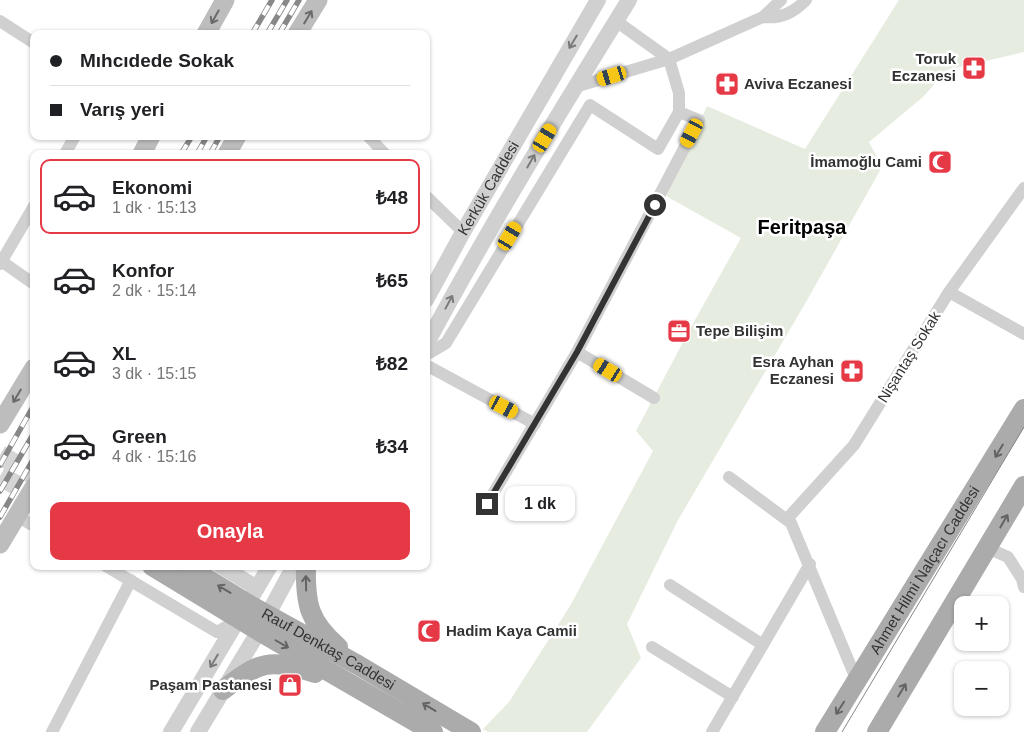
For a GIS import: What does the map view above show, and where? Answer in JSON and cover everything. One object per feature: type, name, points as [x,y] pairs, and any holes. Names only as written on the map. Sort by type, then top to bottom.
[{"type":"main road","points":[[208,30],[225,0]]},
{"type":"main road","points":[[299,30],[318,0]]},
{"type":"main road","points":[[0,424],[30,375]]},
{"type":"main road","name":"Ahmet Hilmi Nalçacı Caddesi","points":[[825,732],[1024,409]]},
{"type":"main road","points":[[877,732],[1024,486]]},
{"type":"main road","points":[[0,544],[30,494]]},
{"type":"main road","name":"Rauf Denktaş Caddesi","points":[[162,570],[248,604]]},
{"type":"main road","name":"Rauf Denktaş Caddesi","points":[[193,570],[248,604],[263,623],[356,687],[433,732]]},
{"type":"main road","points":[[306,570],[306,588],[310,612],[331,641],[358,665]]},
{"type":"main road","name":"Rauf Denktaş Caddesi","points":[[263,623],[358,665],[471,732]]},
{"type":"main road","points":[[223,690],[255,667],[272,663],[291,665],[356,687]]},
{"type":"street","name":"Kerkük Caddesi","points":[[430,293],[463,232],[598,0]]},
{"type":"street","name":"Kerkük Caddesi","points":[[430,337],[455,290],[575,87],[629,0]]},
{"type":"street","points":[[575,87],[669,59],[763,17],[781,0]]},
{"type":"street","points":[[763,17],[776,18],[798,8],[806,0]]},
{"type":"street","points":[[0,20],[30,40]]},
{"type":"street","points":[[430,353],[446,343],[590,105],[658,149],[679,112],[679,93],[669,59],[616,22]]},
{"type":"street","points":[[487,504],[577,352],[699,120],[679,112]]},
{"type":"street","name":"Nişantaş Sokak","points":[[787,519],[854,445],[949,292],[1024,188]]},
{"type":"street","points":[[430,200],[463,232]]},
{"type":"street","points":[[30,213],[1,262],[30,281]]},
{"type":"street","points":[[949,292],[1024,334]]},
{"type":"street","points":[[577,352],[654,398]]},
{"type":"street","points":[[430,367],[535,424]]},
{"type":"street","points":[[729,477],[791,523],[858,681]]},
{"type":"street","points":[[17,516],[30,524]]},
{"type":"street","points":[[991,543],[992,550],[1008,557],[1022,579],[1024,587]]},
{"type":"street","points":[[712,732],[810,564]]},
{"type":"street","points":[[113,570],[217,632],[248,604]]},
{"type":"street","points":[[224,570],[248,604]]},
{"type":"street","points":[[171,732],[268,570]]},
{"type":"street","points":[[198,732],[263,623],[292,570]]},
{"type":"street","points":[[52,732],[131,580]]},
{"type":"street","points":[[670,584],[763,644]]},
{"type":"street","points":[[652,647],[733,697]]},
{"type":"shaded area","points":[[899,0],[1024,0],[1024,52],[947,70],[923,97],[869,142],[882,167],[806,302],[678,520],[627,624],[641,658],[587,732],[488,732],[483,729],[509,702],[570,606],[653,451],[636,431],[741,238],[666,196],[707,106],[805,149]]},
{"type":"tunnel","points":[[0,455],[30,473]]},
{"type":"tunnel","points":[[0,476],[30,493]]},
{"type":"tram line","points":[[842,732],[1024,427]]},
{"type":"railway","points":[[254,30],[272,0]]},
{"type":"railway","points":[[269,30],[287,0]]},
{"type":"railway","points":[[281,30],[299,0]]},
{"type":"railway","points":[[183,150],[190,140]]},
{"type":"railway","points":[[199,150],[205,140]]},
{"type":"railway","points":[[212,150],[218,140]]},
{"type":"railway","points":[[0,465],[30,412]]},
{"type":"railway","points":[[0,491],[30,440]]},
{"type":"railway","points":[[0,517],[30,465]]},
{"type":"place","name":"Toruk Eczanesi","points":[[974,68]]},
{"type":"place","name":"Aviva Eczanesi","points":[[727,84]]},
{"type":"place","name":"İmamoğlu Cami","points":[[940,162]]},
{"type":"place","name":"Tepe Bilişim","points":[[679,331]]},
{"type":"place","name":"Esra Ayhan Eczanesi","points":[[852,371]]},
{"type":"place","name":"Hadim Kaya Camii","points":[[429,631]]},
{"type":"place","name":"Paşam Pastanesi","points":[[290,685]]},
{"type":"district","name":"Feritpaşa","points":[[802,227]]},
{"type":"route","points":[[487,504],[577,352],[655,205]]}]
